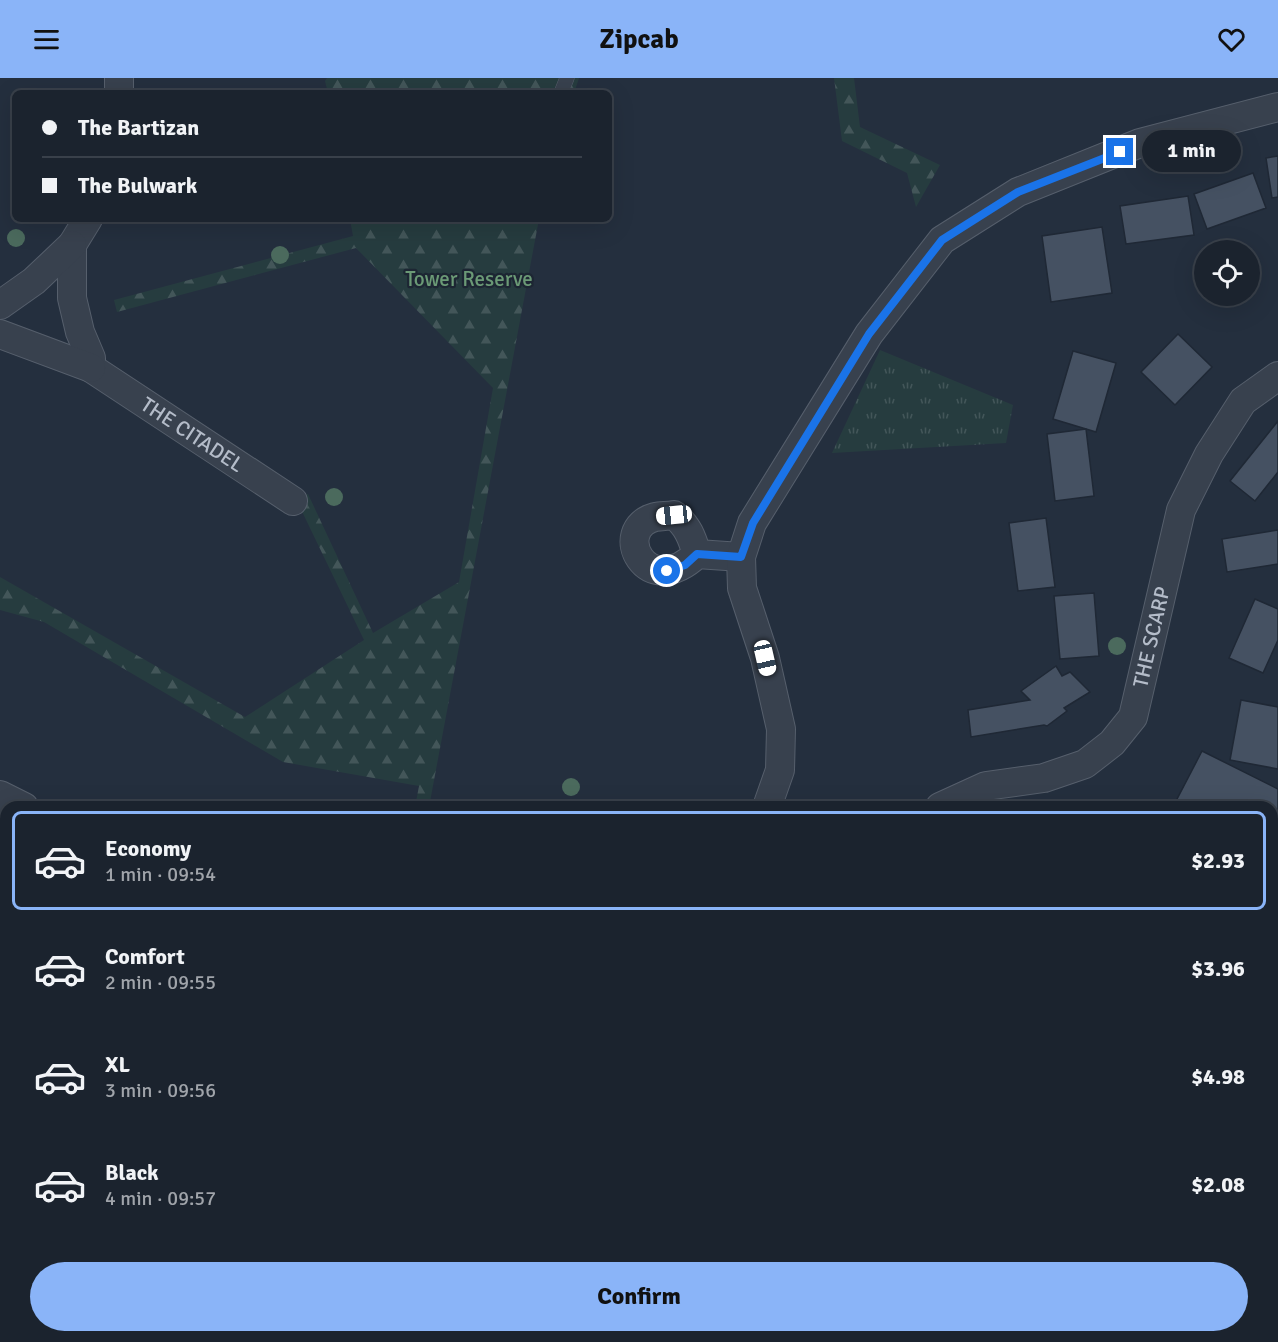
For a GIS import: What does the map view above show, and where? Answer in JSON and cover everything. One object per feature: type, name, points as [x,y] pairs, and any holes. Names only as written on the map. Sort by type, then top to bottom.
[{"type":"street","points":[[769,801],[780,770],[781,729],[765,658],[742,588],[741,557],[753,523],[869,334],[942,240],[1018,192],[1140,144],[1278,107]]},
{"type":"street","points":[[0,305],[34,281],[72,245],[86,222]]},
{"type":"street","points":[[72,245],[72,298],[80,332],[91,358],[91,368]]},
{"type":"street","name":"THE CITADEL","points":[[0,334],[91,368],[293,501]]},
{"type":"street","name":"THE SCARP","points":[[957,801],[986,786],[1044,778],[1085,764],[1112,743],[1132,717],[1181,510],[1209,454],[1243,401],[1278,376]]},
{"type":"street","points":[[697,554],[741,557]]},
{"type":"green space","points":[[327,78],[579,78],[575,90],[327,90],[325,81]]},
{"type":"green space","points":[[834,78],[854,78],[860,127],[940,165],[916,207],[907,173],[842,141]]},
{"type":"green space","name":"Tower Reserve","points":[[351,222],[538,222],[430,801],[416,801],[419,786],[283,762],[44,622],[0,610],[0,577],[245,717],[364,640],[296,499],[308,494],[373,633],[459,582],[493,388],[356,248],[117,312],[114,300],[353,236]]},
{"type":"green space","points":[[880,350],[1013,405],[1006,443],[832,453]]},
{"type":"building","points":[[1278,156],[1278,197],[1272,198],[1266,158]]},
{"type":"building","points":[[1253,173],[1266,208],[1207,229],[1194,194]]},
{"type":"building","points":[[1188,196],[1194,235],[1126,244],[1120,206]]},
{"type":"building","points":[[1102,227],[1112,293],[1051,302],[1042,236]]},
{"type":"building","points":[[1178,334],[1212,367],[1175,405],[1141,372]]},
{"type":"building","points":[[1073,351],[1116,363],[1096,432],[1053,419]]},
{"type":"building","points":[[1278,421],[1278,472],[1255,501],[1230,481]]},
{"type":"building","points":[[1086,429],[1094,496],[1055,501],[1047,434]]},
{"type":"building","points":[[1046,518],[1055,587],[1018,591],[1009,523]]},
{"type":"building","points":[[1278,530],[1278,564],[1227,572],[1222,539]]},
{"type":"building","points":[[1094,593],[1099,656],[1060,659],[1054,596]]},
{"type":"building","points":[[1255,599],[1278,609],[1278,640],[1263,673],[1229,658]]},
{"type":"building","points":[[1056,666],[1062,676],[1070,672],[1090,692],[1064,708],[1067,711],[1047,726],[971,737],[968,710],[1030,700],[1021,691]]},
{"type":"building","points":[[1241,700],[1278,707],[1278,769],[1230,760]]},
{"type":"building","points":[[1202,751],[1278,789],[1278,801],[1176,801]]},
{"type":"route","points":[[667,571],[685,565],[697,554],[741,557],[753,523],[869,334],[942,240],[1018,192],[1120,152]]}]
